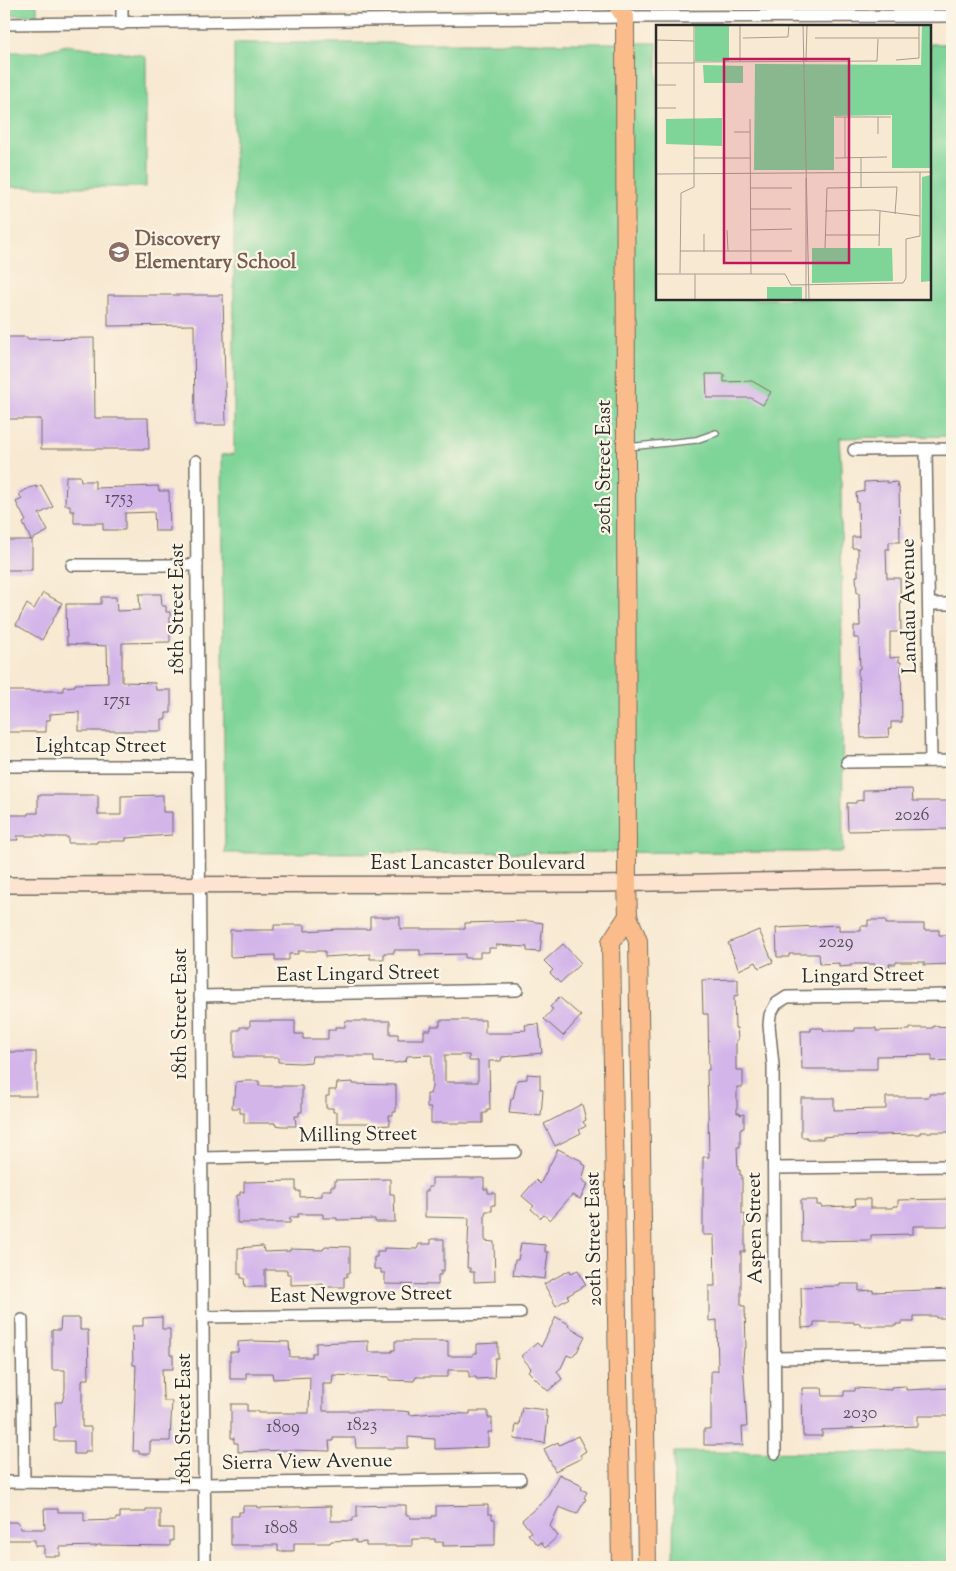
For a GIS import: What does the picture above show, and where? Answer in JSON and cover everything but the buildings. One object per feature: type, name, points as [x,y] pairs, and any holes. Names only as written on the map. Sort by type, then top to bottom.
[{"type":"main road","name":"20th Street East","points":[[625,8],[627,883],[628,916],[638,941],[647,1567]]},
{"type":"main road","name":"East Lancaster Boulevard","points":[[4,885],[627,883],[952,877]]},
{"type":"main road","name":"20th Street East","points":[[622,1567],[611,942],[628,916]]},
{"type":"street","points":[[122,4],[122,24]]},
{"type":"street","points":[[4,24],[122,24],[625,8],[952,16]]},
{"type":"street","points":[[854,450],[952,450]]},
{"type":"street","name":"Landau Avenue","points":[[926,450],[931,761]]},
{"type":"street","name":"18th Street East","points":[[196,461],[205,1567]]},
{"type":"street","points":[[72,565],[197,565]]},
{"type":"street","points":[[929,604],[952,604]]},
{"type":"street","points":[[847,762],[952,761]]},
{"type":"street","name":"Lightcap Street","points":[[4,766],[198,766]]},
{"type":"street","name":"East Lingard Street","points":[[200,996],[517,990]]},
{"type":"street","name":"Lingard Street","points":[[776,1004],[787,997],[805,996],[952,995]]},
{"type":"street","name":"Aspen Street","points":[[775,1453],[773,1066],[769,1025],[770,1015],[776,1004]]},
{"type":"street","name":"Milling Street","points":[[202,1158],[515,1152]]},
{"type":"street","points":[[774,1168],[952,1166]]},
{"type":"street","name":"East Newgrove Street","points":[[203,1317],[520,1313]]},
{"type":"street","points":[[22,1320],[24,1482]]},
{"type":"street","points":[[776,1358],[952,1355]]},
{"type":"street","name":"Sierra View Avenue","points":[[4,1482],[204,1484],[520,1479]]},
{"type":"lane","points":[[626,447],[696,440],[716,433]]},
{"type":"green space","points":[[4,4],[37,4],[37,15],[4,15]]},
{"type":"green space","points":[[234,43],[656,43],[656,300],[931,300],[931,44],[952,44],[952,436],[839,438],[841,467],[843,852],[225,853],[221,455],[234,454]]},
{"type":"green space","points":[[67,45],[142,55],[146,58],[146,187],[4,187],[4,52],[40,52]]},
{"type":"green space","points":[[674,1452],[952,1453],[952,1567],[673,1567]]},
{"type":"place","name":"Discovery Elementary School","points":[[119,252]]}]
